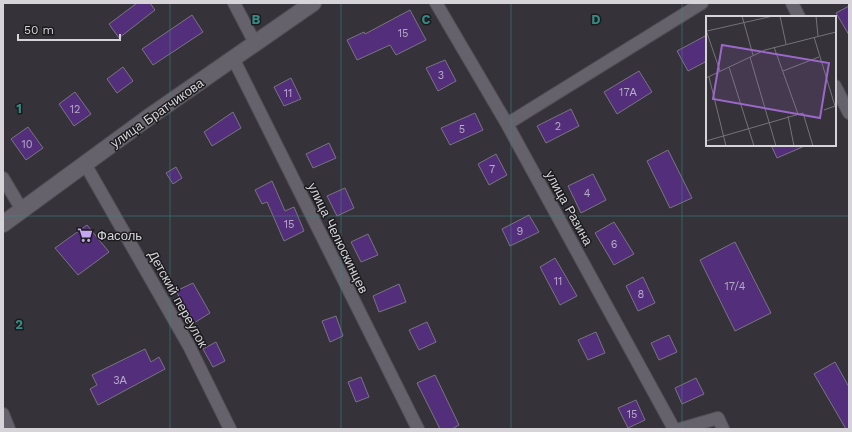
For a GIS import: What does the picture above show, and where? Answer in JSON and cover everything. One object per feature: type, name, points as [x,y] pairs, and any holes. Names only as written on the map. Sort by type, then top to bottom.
[{"type":"main road","name":"улица Братчикова","points":[[3,224],[150,117],[256,45],[313,3]]},
{"type":"street","points":[[234,3],[256,45]]},
{"type":"street","name":"улица Разина","points":[[436,3],[506,124],[674,429]]},
{"type":"street","points":[[506,124],[702,3]]},
{"type":"street","points":[[792,3],[798,16]]},
{"type":"street","name":"улица Челюскинцев","points":[[234,60],[418,429]]},
{"type":"street","points":[[836,88],[849,113]]},
{"type":"street","name":"Детский переулок","points":[[85,164],[189,346],[230,429]]},
{"type":"street","points":[[3,178],[22,210]]},
{"type":"street","points":[[3,414],[9,429]]},
{"type":"street","points":[[680,429],[721,424]]},
{"type":"building","points":[[137,3],[150,3],[155,10],[119,38],[109,24]]},
{"type":"building","points":[[849,6],[849,35],[836,13]]},
{"type":"building","points":[[410,10],[426,40],[396,55],[390,45],[357,60],[347,40],[364,32],[365,34]]},
{"type":"building","points":[[192,15],[203,32],[153,65],[142,49]]},
{"type":"building","points":[[706,36],[706,62],[688,71],[677,51]]},
{"type":"building","points":[[445,60],[456,81],[438,91],[426,68]]},
{"type":"building","points":[[123,67],[133,81],[117,93],[107,79]]},
{"type":"building","points":[[639,71],[652,92],[617,114],[604,92]]},
{"type":"building","points":[[291,78],[301,99],[284,106],[274,87]]},
{"type":"building","points":[[75,92],[91,114],[74,126],[59,104]]},
{"type":"building","points":[[571,109],[579,126],[546,143],[537,126]]},
{"type":"building","points":[[233,112],[241,128],[212,146],[204,132]]},
{"type":"building","points":[[475,113],[483,130],[450,145],[441,128]]},
{"type":"building","points":[[28,127],[43,148],[26,160],[11,139]]},
{"type":"building","points":[[329,143],[336,158],[313,168],[306,154]]},
{"type":"building","points":[[771,146],[805,146],[777,158]]},
{"type":"building","points":[[668,150],[692,198],[670,208],[647,161]]},
{"type":"building","points":[[496,154],[507,175],[489,185],[478,164]]},
{"type":"building","points":[[176,167],[182,178],[173,184],[166,173]]},
{"type":"building","points":[[593,174],[606,200],[581,213],[568,186]]},
{"type":"building","points":[[272,181],[285,211],[294,207],[304,231],[284,241],[267,202],[262,204],[255,190]]},
{"type":"building","points":[[345,188],[354,208],[337,216],[327,196]]},
{"type":"building","points":[[529,215],[539,232],[510,246],[502,229]]},
{"type":"building","points":[[614,222],[634,254],[614,265],[595,233]]},
{"type":"building","points":[[87,225],[109,252],[78,275],[55,248]]},
{"type":"building","points":[[368,234],[378,255],[361,262],[351,242]]},
{"type":"building","points":[[735,242],[771,313],[735,331],[700,260]]},
{"type":"building","points":[[555,258],[577,296],[560,305],[540,267]]},
{"type":"building","points":[[643,277],[655,303],[638,311],[626,286]]},
{"type":"building","points":[[193,283],[210,313],[194,323],[176,291]]},
{"type":"building","points":[[399,284],[406,302],[379,312],[373,296]]},
{"type":"building","points":[[336,316],[343,336],[330,342],[322,321]]},
{"type":"building","points":[[427,322],[436,342],[419,350],[409,330]]},
{"type":"building","points":[[596,332],[605,353],[588,360],[578,340]]},
{"type":"building","points":[[669,335],[677,352],[659,360],[651,343]]},
{"type":"building","points":[[216,342],[225,361],[213,367],[203,349]]},
{"type":"building","points":[[145,349],[151,362],[159,357],[165,369],[98,405],[90,389],[97,385],[92,375]]},
{"type":"building","points":[[835,362],[849,387],[849,429],[846,429],[814,374]]},
{"type":"building","points":[[435,375],[459,425],[452,429],[440,429],[417,383]]},
{"type":"building","points":[[361,377],[369,397],[356,402],[348,382]]},
{"type":"building","points":[[696,378],[704,394],[682,404],[675,388]]},
{"type":"building","points":[[636,400],[645,420],[628,428],[618,408]]},
{"type":"place","name":"Фасоль","points":[[85,235]]}]
